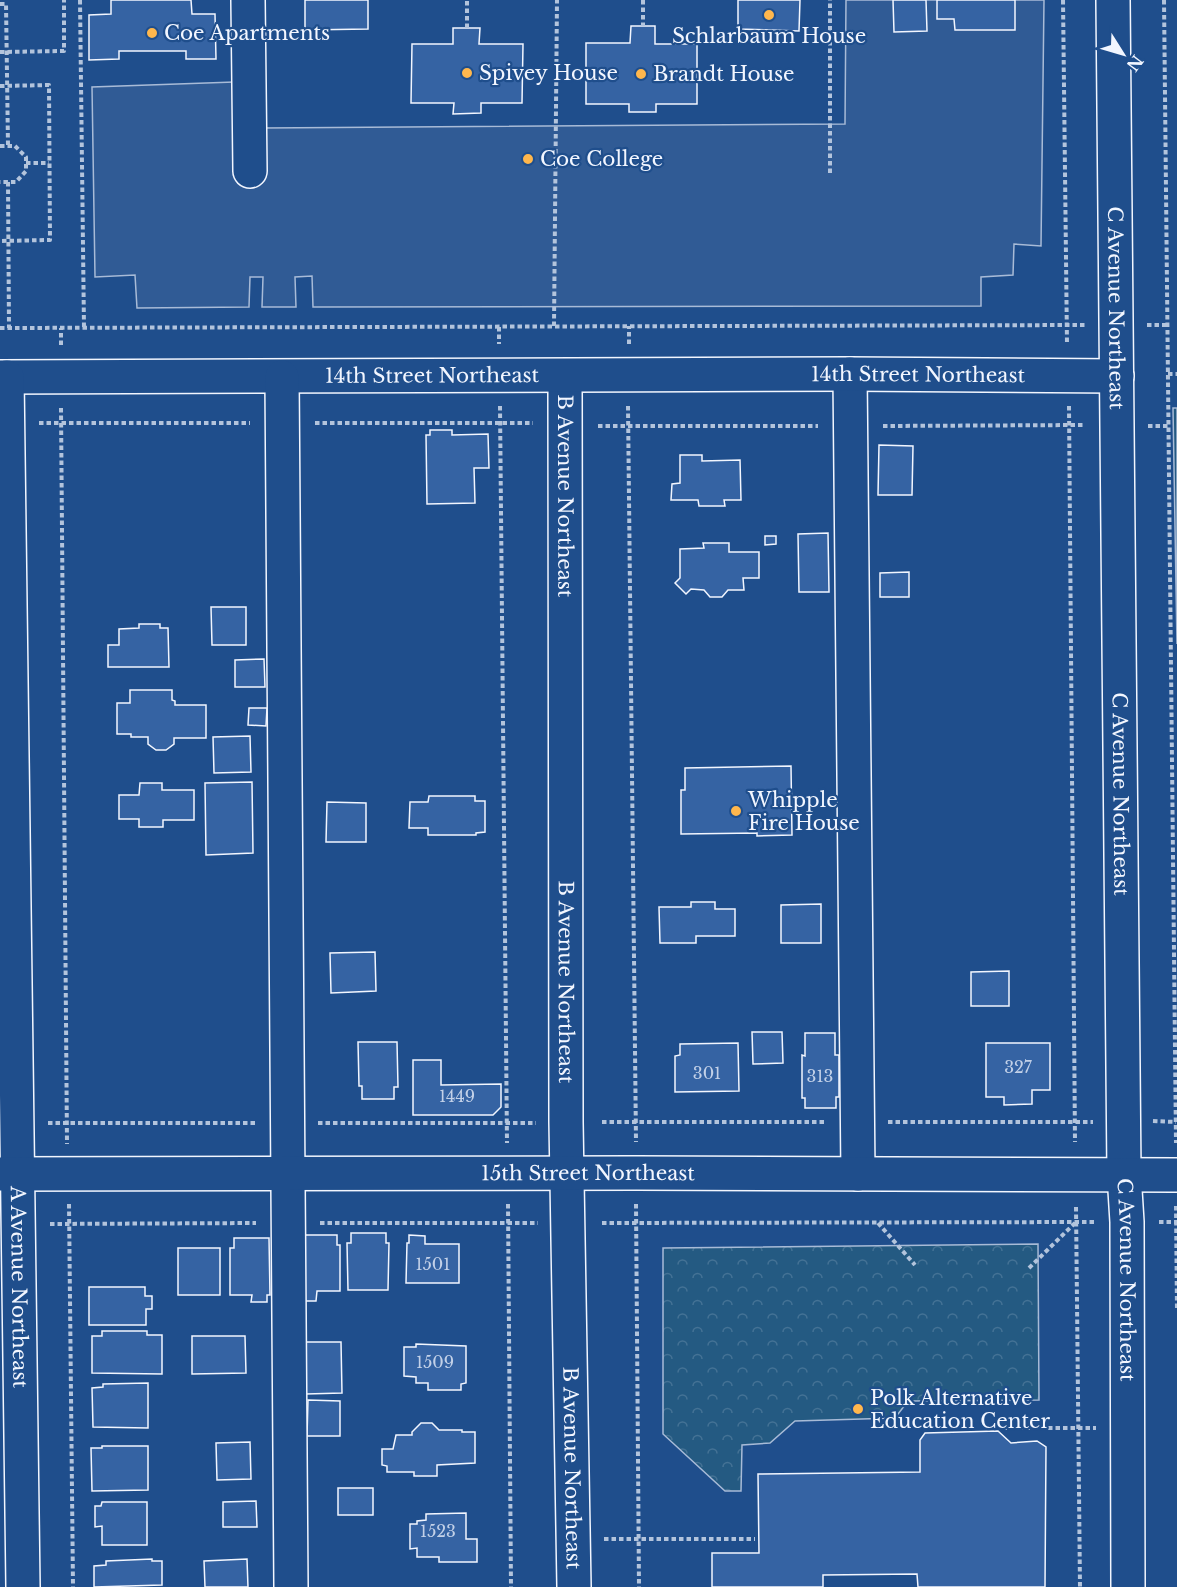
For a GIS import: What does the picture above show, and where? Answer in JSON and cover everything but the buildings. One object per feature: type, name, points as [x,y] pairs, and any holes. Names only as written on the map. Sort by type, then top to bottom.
[{"type":"street","points":[[248,0],[250,171]]},
{"type":"street","name":"C Avenue Northeast","points":[[1113,0],[1124,1174],[1127,1222],[1128,1587]]},
{"type":"street","points":[[850,374],[858,1174]]},
{"type":"street","name":"14th Street Northeast","points":[[3,377],[850,374],[1117,376]]},
{"type":"street","name":"B Avenue Northeast","points":[[565,376],[567,1173],[574,1587]]},
{"type":"street","name":"A Avenue Northeast","points":[[3,377],[10,1387],[23,1587]]},
{"type":"street","points":[[282,377],[291,1587]]},
{"type":"street","name":"15th Street Northeast","points":[[8,1174],[1124,1174],[1176,1164]]},
{"type":"path","points":[[0,52],[64,51],[64,0]]},
{"type":"path","points":[[80,0],[84,328]]},
{"type":"path","points":[[467,0],[467,28]]},
{"type":"path","points":[[554,326],[556,0]]},
{"type":"path","points":[[643,0],[643,26]]},
{"type":"path","points":[[830,0],[830,173]]},
{"type":"path","points":[[1063,0],[1067,354]]},
{"type":"path","points":[[1164,0],[1176,1164]]},
{"type":"path","points":[[0,4],[6,4],[8,146]]},
{"type":"path","points":[[0,86],[49,85],[50,163],[50,240],[0,241]]},
{"type":"path","points":[[0,146],[15,146],[26,156],[26,171],[16,182],[0,182]]},
{"type":"path","points":[[26,163],[50,163]]},
{"type":"path","points":[[8,182],[9,328]]},
{"type":"path","points":[[1140,326],[1167,325]]},
{"type":"path","points":[[0,328],[1094,326]]},
{"type":"path","points":[[499,327],[499,348]]},
{"type":"path","points":[[61,328],[61,347]]},
{"type":"path","points":[[1168,374],[1177,374]]},
{"type":"path","points":[[628,397],[636,1149]]},
{"type":"path","points":[[1069,398],[1075,1149]]},
{"type":"path","points":[[61,405],[67,1151]]},
{"type":"path","points":[[500,405],[507,1149]]},
{"type":"path","points":[[1140,427],[1168,426]]},
{"type":"path","points":[[1147,1121],[1176,1122]]},
{"type":"path","points":[[69,1195],[73,1587]]},
{"type":"path","points":[[508,1195],[511,1587]]},
{"type":"path","points":[[636,1195],[639,1587]]},
{"type":"path","points":[[1076,1203],[1080,1587]]},
{"type":"path","points":[[1176,1203],[1177,1311]]},
{"type":"path","points":[[1029,1268],[1076,1222]]},
{"type":"path","points":[[602,1223],[1107,1222]]},
{"type":"path","points":[[1149,1222],[1177,1222]]},
{"type":"path","points":[[878,1223],[915,1265]]},
{"type":"path","points":[[1003,1428],[1127,1428]]},
{"type":"path","points":[[573,1539],[755,1539]]},
{"type":"green space","points":[[1173,408],[1177,408],[1177,644]]},
{"type":"green space","points":[[1038,1244],[1039,1400],[908,1401],[895,1418],[795,1421],[770,1443],[742,1445],[741,1491],[725,1491],[663,1434],[663,1248]]},
{"type":"shaded area","points":[[846,0],[1044,0],[1041,246],[1014,244],[1013,275],[981,277],[981,306],[313,307],[312,276],[295,277],[296,307],[262,307],[263,277],[250,277],[249,307],[137,308],[135,275],[95,277],[92,87],[262,81],[263,128],[845,124]]},
{"type":"place","name":"Schlarbaum House","points":[[769,15]]},
{"type":"place","name":"Coe Apartments","points":[[152,33]]},
{"type":"place","name":"Spivey House","points":[[467,73]]},
{"type":"place","name":"Brandt House","points":[[641,74]]},
{"type":"place","name":"Coe College","points":[[528,159]]},
{"type":"place","name":"Whipple Fire House","points":[[736,811]]},
{"type":"place","name":"Polk Alternative Education Center","points":[[858,1409]]}]
